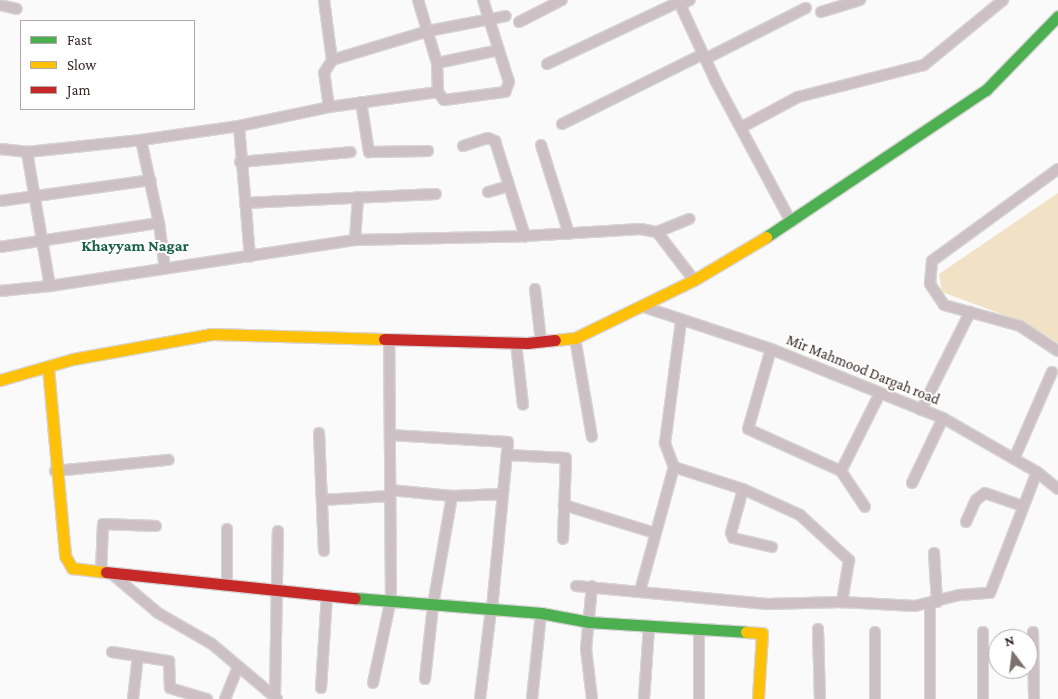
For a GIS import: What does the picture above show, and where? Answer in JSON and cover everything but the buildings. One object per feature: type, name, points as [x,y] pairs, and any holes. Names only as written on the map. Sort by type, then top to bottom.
[{"type":"main road","points":[[0,380],[48,368],[74,359],[212,334],[389,341],[516,343],[575,338],[644,307],[694,280],[791,222],[986,90],[1058,16]]},
{"type":"main road","points":[[48,368],[55,471],[65,556],[72,568],[276,591],[541,613],[589,622],[762,633],[758,699]]},
{"type":"street","points":[[324,0],[332,60],[324,73],[329,107]]},
{"type":"street","points":[[418,0],[437,63],[438,92],[444,100],[505,92],[509,82],[483,0]]},
{"type":"street","points":[[519,22],[562,0]]},
{"type":"street","points":[[821,12],[860,0]]},
{"type":"street","points":[[742,127],[798,97],[924,65],[1003,0]]},
{"type":"street","points":[[547,64],[682,2],[704,57],[791,222]]},
{"type":"street","points":[[0,4],[17,9]]},
{"type":"street","points":[[562,124],[806,8]]},
{"type":"street","points":[[332,60],[428,32],[506,16]]},
{"type":"street","points":[[437,63],[499,50]]},
{"type":"street","points":[[0,149],[27,152],[141,140],[239,126],[329,107],[438,92]]},
{"type":"street","points":[[361,102],[369,152],[428,151]]},
{"type":"street","points":[[239,126],[240,162],[250,257]]},
{"type":"street","points":[[463,146],[492,138],[510,186],[525,236]]},
{"type":"street","points":[[141,140],[159,223],[164,269]]},
{"type":"street","points":[[541,145],[569,234]]},
{"type":"street","points":[[27,152],[44,242],[50,286]]},
{"type":"street","points":[[240,162],[351,152]]},
{"type":"street","points":[[1058,169],[932,261],[930,284],[944,306],[1020,326],[1058,351]]},
{"type":"street","points":[[0,201],[151,180]]},
{"type":"street","points":[[488,192],[510,186]]},
{"type":"street","points":[[245,203],[358,196],[436,194]]},
{"type":"street","points":[[355,240],[358,196]]},
{"type":"street","points":[[0,291],[50,286],[355,240],[525,236],[641,229],[657,232],[690,219]]},
{"type":"street","points":[[0,247],[44,242],[159,223]]},
{"type":"street","points":[[657,232],[694,280]]},
{"type":"street","points":[[535,289],[541,342]]},
{"type":"street","name":"Mir Mahmood Dargah road","points":[[644,307],[681,321],[771,349],[943,418],[1037,472],[1058,489]]},
{"type":"street","points":[[921,410],[970,312]]},
{"type":"street","points":[[640,590],[674,467],[665,443],[681,321]]},
{"type":"street","points":[[575,338],[592,436]]},
{"type":"street","points":[[373,683],[390,599],[389,341]]},
{"type":"street","points":[[516,343],[523,405]]},
{"type":"street","points":[[771,349],[748,429],[841,471],[865,507]]},
{"type":"street","points":[[1014,459],[1052,372]]},
{"type":"street","points":[[841,471],[880,393]]},
{"type":"street","points":[[912,483],[943,418]]},
{"type":"street","points":[[319,433],[324,551]]},
{"type":"street","points":[[390,435],[506,441],[508,455],[480,699]]},
{"type":"street","points":[[508,455],[565,456],[563,539]]},
{"type":"street","points":[[55,471],[168,460]]},
{"type":"street","points":[[674,467],[742,489],[800,515],[849,560],[842,602]]},
{"type":"street","points":[[576,586],[640,590],[767,604],[842,602],[870,606],[933,603],[958,595],[990,593],[994,589],[1022,506],[1037,472]]},
{"type":"street","points":[[742,489],[731,533],[734,538],[772,547]]},
{"type":"street","points":[[322,500],[390,493],[452,496],[503,494]]},
{"type":"street","points":[[966,522],[976,500],[985,493],[1022,506]]},
{"type":"street","points":[[425,679],[433,605],[452,496]]},
{"type":"street","points":[[564,505],[655,533]]},
{"type":"street","points":[[156,526],[103,524],[106,573],[158,613],[212,644],[276,697]]},
{"type":"street","points":[[227,529],[227,586]]},
{"type":"street","points":[[276,697],[278,531]]},
{"type":"street","points":[[930,699],[934,552]]},
{"type":"street","points":[[592,586],[586,649],[592,699]]},
{"type":"street","points":[[320,688],[327,594]]},
{"type":"street","points":[[532,699],[541,613]]},
{"type":"street","points":[[644,699],[649,627]]},
{"type":"street","points":[[699,629],[699,699]]},
{"type":"street","points":[[818,629],[820,699]]},
{"type":"street","points":[[875,632],[875,699]]},
{"type":"street","points":[[983,632],[983,699]]},
{"type":"street","points":[[112,652],[169,661],[170,688],[207,699]]},
{"type":"street","points":[[133,699],[138,656]]},
{"type":"street","points":[[225,699],[238,666]]},
{"type":"street","points":[[1034,679],[1034,699]]},
{"type":"shaded area","points":[[1058,193],[1058,343],[1028,324],[942,292],[939,274]]},
{"type":"traffic: fast","points":[[766,237],[986,90],[1058,16]]},
{"type":"traffic: fast","points":[[355,598],[541,613],[589,622],[746,632]]},
{"type":"traffic: slow","points":[[555,340],[575,338],[694,280],[766,237]]},
{"type":"traffic: slow","points":[[0,380],[73,359],[212,334],[384,339]]},
{"type":"traffic: slow","points":[[48,368],[65,556],[72,568],[106,572]]},
{"type":"traffic: slow","points":[[746,632],[762,633],[758,699]]},
{"type":"traffic: jam","points":[[384,339],[527,343],[555,340]]},
{"type":"traffic: jam","points":[[106,572],[355,598]]},
{"type":"district","name":"Khayyam Nagar","points":[[135,246]]}]
